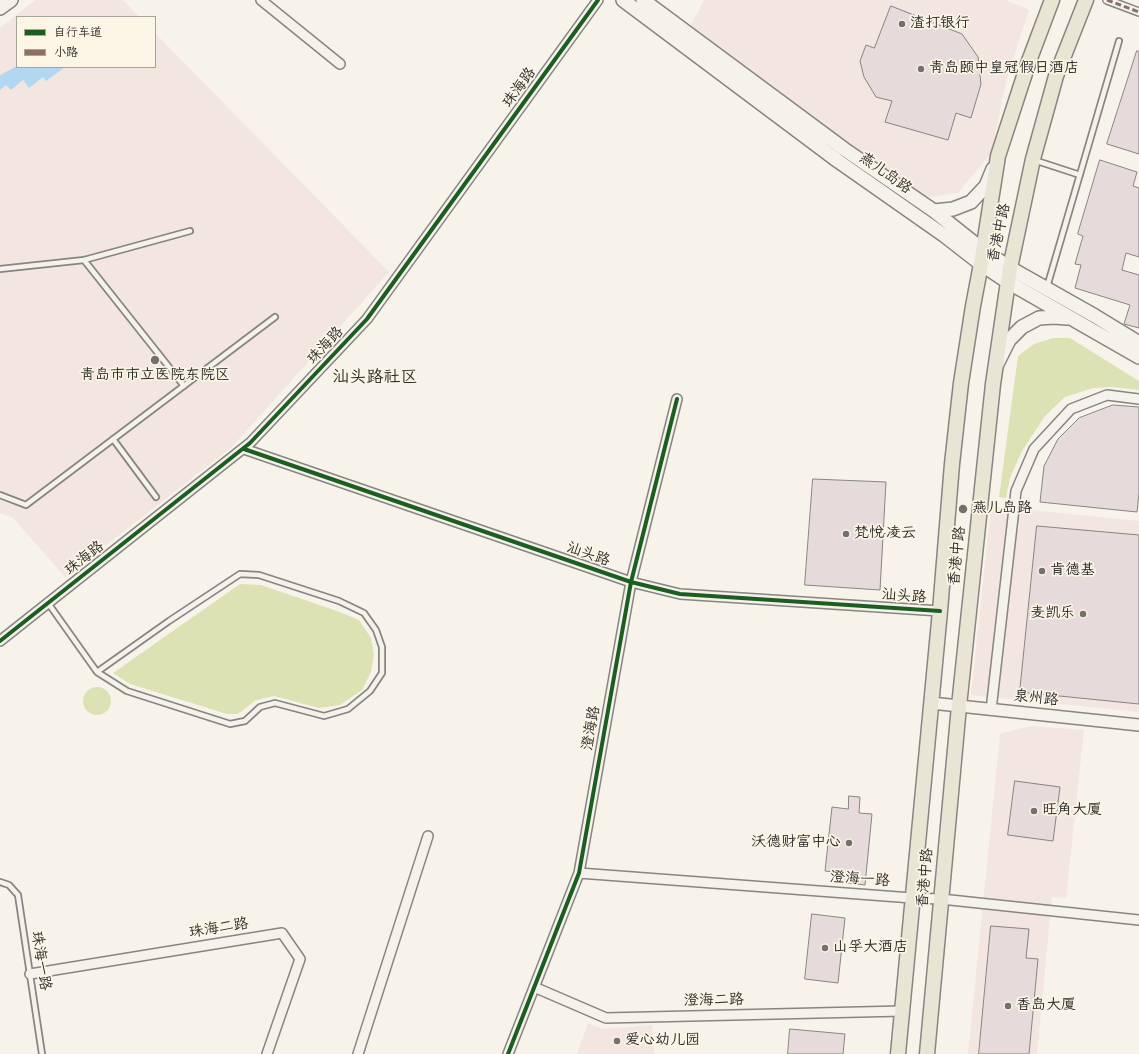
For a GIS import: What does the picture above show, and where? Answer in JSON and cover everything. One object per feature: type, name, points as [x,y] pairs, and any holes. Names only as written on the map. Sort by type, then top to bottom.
[{"type":"main road","points":[[0,8],[11,0]]},
{"type":"main road","name":"燕儿岛路","points":[[623,0],[838,161],[945,236],[981,264],[1047,289],[1139,343]]},
{"type":"main road","name":"燕儿岛路","points":[[643,0],[844,149],[934,211],[983,250],[1009,275],[1073,319],[1139,357]]},
{"type":"main road","name":"香港中路","points":[[898,1054],[930,703],[940,611],[952,464],[961,383],[998,156],[1029,61],[1052,0]]},
{"type":"main road","name":"香港中路","points":[[926,1054],[959,706],[993,384],[1009,275],[1033,159],[1056,76],[1086,0]]},
{"type":"main road","points":[[934,211],[953,209],[971,202],[986,186],[998,156]]},
{"type":"main road","points":[[996,367],[1009,340],[1022,327],[1039,318],[1054,317],[1073,319]]},
{"type":"street","points":[[261,0],[340,64]]},
{"type":"street","name":"珠海路","points":[[0,641],[250,443],[367,319],[598,0]]},
{"type":"street","points":[[1107,0],[1139,12]]},
{"type":"street","points":[[991,710],[1016,491],[1034,449],[1071,408],[1107,395],[1139,399]]},
{"type":"street","name":"澄海路","points":[[508,1054],[578,873],[630,582],[676,399]]},
{"type":"street","name":"汕头路","points":[[244,448],[630,582],[680,594],[940,611]]},
{"type":"street","name":"泉州路","points":[[930,703],[1139,725]]},
{"type":"street","points":[[358,1054],[428,836]]},
{"type":"street","name":"澄海一路","points":[[578,873],[941,899],[1139,920]]},
{"type":"street","name":"珠海二路","points":[[30,974],[282,933],[300,959],[267,1054]]},
{"type":"street","name":"澄海二路","points":[[534,987],[606,1018],[902,1011]]},
{"type":"lane","points":[[1047,289],[1119,40]]},
{"type":"lane","points":[[1033,159],[1080,175]]},
{"type":"lane","points":[[0,269],[84,260],[190,231]]},
{"type":"lane","points":[[84,260],[184,386]]},
{"type":"lane","points":[[0,496],[26,505],[275,317]]},
{"type":"lane","points":[[113,439],[156,497]]},
{"type":"lane","points":[[48,603],[97,672],[127,691],[230,724],[245,721],[260,707],[276,703],[324,716],[348,709],[370,692],[382,673],[382,646],[376,630],[364,613],[339,601],[259,575],[240,574],[169,621],[97,672]]},
{"type":"lane","name":"珠海一路","points":[[0,882],[9,885],[18,895],[42,1054]]},
{"type":"shaded area","name":"青岛市市立医院东院区","points":[[35,0],[123,0],[138,16],[16,16],[16,68],[156,68],[156,34],[389,272],[231,448],[65,577],[13,518],[0,513],[0,28]]},
{"type":"shaded area","points":[[704,0],[1006,0],[1029,10],[1007,78],[991,153],[958,193],[924,198],[834,139],[691,25]]},
{"type":"shaded area","name":"麦凯乐","points":[[991,506],[1139,521],[1139,712],[971,695]]},
{"type":"shaded area","points":[[1030,726],[1084,730],[1066,898],[1052,897],[1037,1054],[968,1054],[1000,734]]},
{"type":"shaded area","name":"爱心幼儿园","points":[[588,1023],[602,1029],[652,1025],[654,1054],[577,1054]]},
{"type":"green space","points":[[1053,338],[1070,338],[1139,381],[1139,390],[1112,387],[1093,388],[1065,397],[1045,416],[1022,451],[1010,478],[1006,498],[999,497],[1018,356],[1034,344]]},
{"type":"green space","points":[[240,584],[261,585],[359,620],[371,638],[374,655],[371,672],[362,690],[340,705],[319,708],[274,696],[256,700],[238,714],[227,714],[130,684],[113,673]]},
{"type":"green space","points":[[97,687],[107,691],[111,701],[107,711],[97,715],[87,711],[83,701],[87,691]]},
{"type":"water","points":[[16,67],[16,68],[64,68],[46,81],[43,77],[29,88],[23,80],[11,90],[6,85],[0,90],[0,75]]},
{"type":"building","name":"青岛颐中皇冠假日酒店","points":[[891,6],[962,34],[978,57],[981,84],[971,118],[956,113],[948,140],[885,122],[892,101],[876,97],[864,77],[860,61],[866,45],[874,48]]},
{"type":"building","points":[[1137,51],[1139,51],[1139,154],[1107,144]]},
{"type":"building","points":[[1100,160],[1137,172],[1133,186],[1139,188],[1139,257],[1126,253],[1122,270],[1139,275],[1139,328],[1124,324],[1130,305],[1075,288],[1081,265],[1075,264],[1083,236],[1078,234]]},
{"type":"building","points":[[1113,405],[1139,407],[1139,493],[1137,512],[1040,502],[1044,466],[1058,439],[1079,418]]},
{"type":"building","name":"梵悦·凌云","points":[[813,479],[886,482],[880,590],[805,585]]},
{"type":"building","name":"麦凯乐","points":[[1037,526],[1139,535],[1139,704],[1020,692]]},
{"type":"building","name":"旺角大厦","points":[[1015,781],[1060,787],[1053,841],[1008,835]]},
{"type":"building","name":"沃德财富中心","points":[[849,796],[860,797],[859,813],[872,814],[865,885],[841,882],[842,873],[825,871],[832,807],[848,809]]},
{"type":"building","name":"山孚大酒店","points":[[812,914],[845,918],[838,983],[805,979]]},
{"type":"building","name":"香岛大厦","points":[[991,926],[1029,929],[1026,958],[1038,959],[1029,1054],[979,1054]]},
{"type":"building","points":[[790,1029],[845,1034],[843,1054],[788,1054]]},
{"type":"marked path","points":[[1107,0],[1139,12]]},
{"type":"cycle path","points":[[0,641],[250,443],[367,319],[598,0]]},
{"type":"cycle path","points":[[508,1054],[579,873],[631,582],[677,399]]},
{"type":"cycle path","points":[[244,449],[631,582],[680,594],[940,611]]},
{"type":"place","name":"渣打银行","points":[[902,24]]},
{"type":"place","name":"青岛颐中皇冠假日酒店","points":[[921,69]]},
{"type":"place","name":"青岛市市立医院东院区","points":[[155,360]]},
{"type":"place","name":"燕儿岛路","points":[[963,509]]},
{"type":"place","name":"梵悦·凌云","points":[[846,534]]},
{"type":"place","name":"肯德基","points":[[1042,571]]},
{"type":"place","name":"麦凯乐","points":[[1083,614]]},
{"type":"place","name":"旺角大厦","points":[[1034,811]]},
{"type":"place","name":"沃德财富中心","points":[[849,843]]},
{"type":"place","name":"山孚大酒店","points":[[825,948]]},
{"type":"place","name":"香岛大厦","points":[[1008,1006]]},
{"type":"place","name":"爱心幼儿园","points":[[617,1041]]},
{"type":"district","name":"汕头路社区","points":[[375,378]]}]
